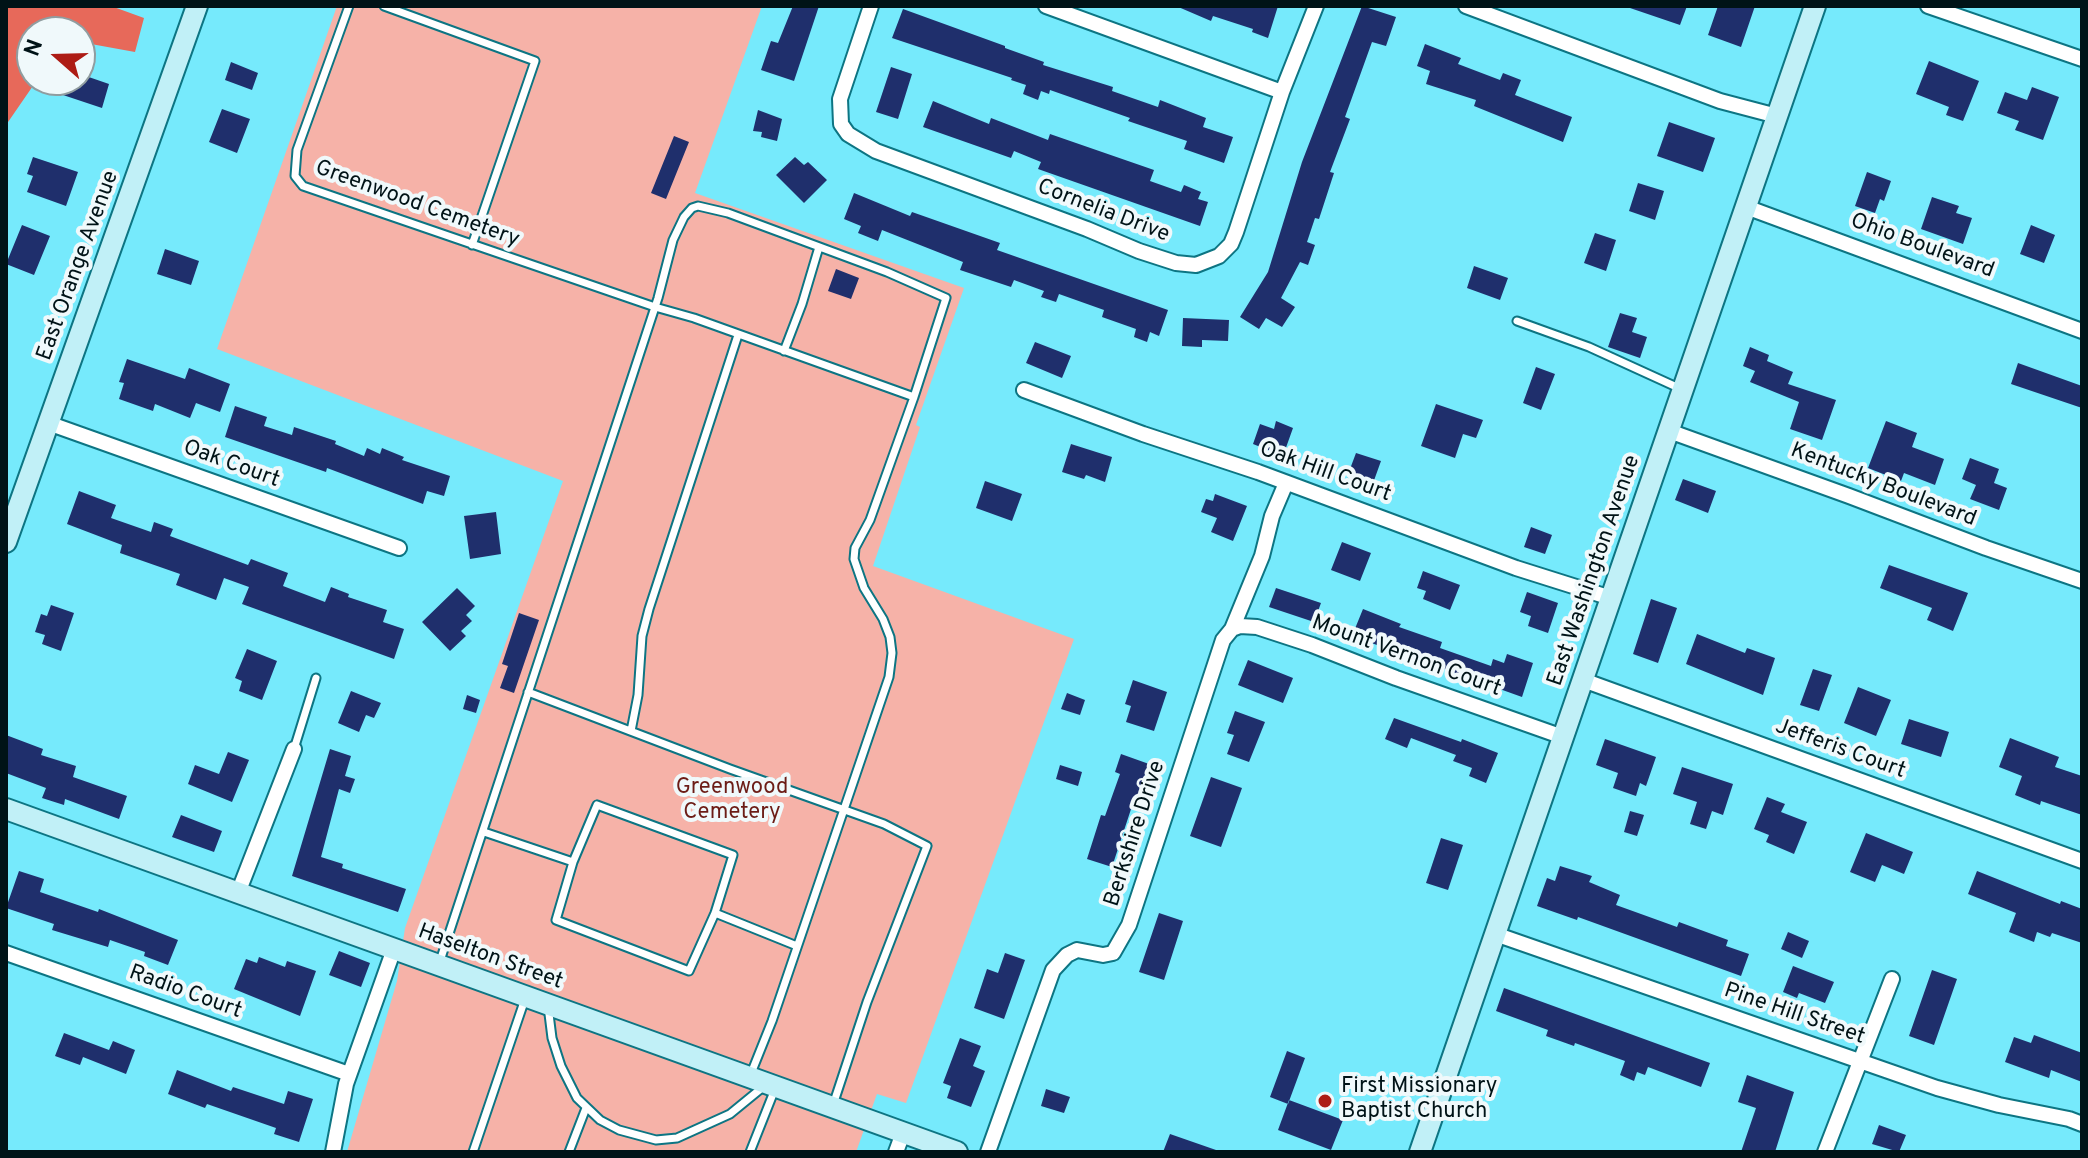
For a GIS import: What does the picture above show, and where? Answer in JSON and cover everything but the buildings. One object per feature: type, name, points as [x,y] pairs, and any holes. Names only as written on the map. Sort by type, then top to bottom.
[{"type":"street","name":"East Orange Avenue","points":[[6,542],[197,6]]},
{"type":"street","name":"Cornelia Drive","points":[[871,6],[840,99],[841,124],[848,134],[876,151],[1176,263],[1196,265],[1219,256],[1231,244],[1282,92],[1316,6]]},
{"type":"street","points":[[1046,6],[1282,92]]},
{"type":"street","points":[[1466,6],[1720,101],[1777,116]]},
{"type":"street","name":"East Washington Avenue","points":[[1420,1152],[1815,6]]},
{"type":"street","points":[[1928,6],[2082,59]]},
{"type":"street","name":"Ohio Boulevard","points":[[1746,207],[2082,331]]},
{"type":"street","name":"Oak Hill Court","points":[[1024,390],[1516,568],[1611,598]]},
{"type":"street","name":"Oak Court","points":[[48,423],[399,548]]},
{"type":"street","name":"Kentucky Boulevard","points":[[1669,431],[2082,581]]},
{"type":"street","name":"Berkshire Drive","points":[[988,1152],[1053,970],[1067,955],[1077,950],[1103,955],[1113,953],[1129,925],[1223,640],[1232,629],[1262,556],[1272,516],[1286,483]]},
{"type":"street","name":"Mount Vernon Court","points":[[1232,629],[1257,627],[1563,737]]},
{"type":"street","name":"Jefferis Court","points":[[1583,680],[2082,861]]},
{"type":"street","points":[[238,893],[294,749]]},
{"type":"street","name":"Haselton Street","points":[[6,809],[832,1107],[900,1142],[957,1152]]},
{"type":"street","name":"Pine Hill Street","points":[[1495,934],[1937,1088],[2082,1124]]},
{"type":"street","points":[[333,1152],[349,1074],[394,949]]},
{"type":"street","name":"Radio Court","points":[[6,953],[349,1074]]},
{"type":"street","points":[[1825,1152],[1892,979]]},
{"type":"lane","name":"Greenwood Cemetery","points":[[349,6],[297,150],[295,176],[303,186],[674,311],[914,397]]},
{"type":"lane","points":[[384,6],[535,61],[472,245]]},
{"type":"lane","points":[[439,965],[655,307],[673,240],[684,217],[698,206],[728,213],[887,272],[946,298],[870,520],[855,548],[854,559],[864,588],[890,637],[889,677],[772,1021],[750,1152]]},
{"type":"lane","points":[[784,351],[819,247]]},
{"type":"lane","points":[[1517,321],[1589,347],[1683,390]]},
{"type":"lane","points":[[631,731],[638,695],[642,636],[649,609],[738,335]]},
{"type":"lane","points":[[294,749],[316,678]]},
{"type":"lane","points":[[528,692],[884,824],[927,846],[867,1002],[832,1107]]},
{"type":"lane","points":[[597,805],[683,834],[733,855],[715,913],[689,971],[556,920],[573,862],[597,805]]},
{"type":"lane","points":[[484,832],[573,862]]},
{"type":"lane","points":[[715,913],[797,946]]},
{"type":"lane","points":[[473,1152],[526,996]]},
{"type":"lane","points":[[548,1004],[552,1038],[561,1066],[577,1098],[586,1108],[619,1130],[665,1141],[730,1114],[764,1083]]},
{"type":"lane","points":[[569,1152],[586,1108]]},
{"type":"lane","points":[[661,1152],[665,1141]]},
{"type":"green space","name":"Greenwood Cemetery","points":[[337,6],[762,6],[695,193],[964,288],[916,425],[920,427],[873,566],[1074,639],[906,1103],[877,1094],[856,1152],[347,1152],[397,981],[405,928],[563,481],[217,349]]},
{"type":"shaded area","points":[[6,6],[111,6],[144,18],[135,52],[96,45],[96,16],[16,16],[16,96],[26,96],[6,125]]},
{"type":"place","name":"First Missionary Baptist Church","points":[[1325,1101]]}]
